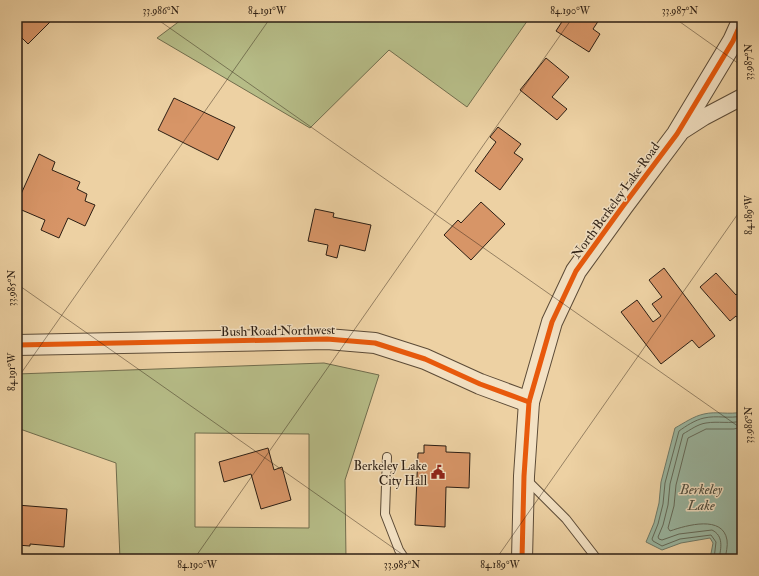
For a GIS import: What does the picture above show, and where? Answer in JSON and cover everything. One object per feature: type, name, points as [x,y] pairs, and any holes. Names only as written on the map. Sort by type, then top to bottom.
[{"type":"street","name":"North Berkeley Lake Road","points":[[522,559],[524,476],[529,402],[552,322],[576,271],[622,206],[677,134],[733,41],[742,21]]},
{"type":"street","points":[[677,134],[704,117],[742,97]]},
{"type":"street","name":"Bush Road Northwest","points":[[17,345],[327,339],[375,343],[425,359],[480,384],[529,402]]},
{"type":"lane","points":[[387,457],[385,514],[399,550],[405,559]]},
{"type":"lane","points":[[524,476],[566,519],[597,559]]},
{"type":"green space","points":[[185,17],[530,17],[467,107],[389,50],[310,128],[157,38]]},
{"type":"green space","points":[[324,363],[379,375],[345,480],[346,559],[120,559],[116,463],[20,429],[17,432],[17,374]],"holes":[[[195,433],[309,434],[309,528],[195,527]]]},
{"type":"water","name":"Berkeley Lake","points":[[742,412],[742,559],[710,559],[713,543],[710,538],[681,543],[662,550],[646,542],[654,523],[659,503],[661,482],[675,428],[704,414]]},
{"type":"building","points":[[17,17],[54,18],[28,44],[17,33]]},
{"type":"building","points":[[565,17],[601,17],[593,29],[600,34],[589,52],[556,31]]},
{"type":"building","points":[[546,58],[569,77],[552,97],[567,109],[557,120],[520,90]]},
{"type":"building","points":[[174,98],[235,127],[218,160],[158,130]]},
{"type":"building","points":[[498,127],[521,144],[514,153],[523,159],[500,190],[475,171],[496,142],[490,137]]},
{"type":"building","points":[[39,154],[55,162],[52,170],[80,182],[77,189],[87,194],[85,201],[95,205],[85,226],[68,218],[59,238],[41,230],[45,220],[17,208],[17,203]]},
{"type":"building","points":[[481,202],[505,224],[471,260],[444,235],[458,220],[461,223]]},
{"type":"building","points":[[315,209],[334,213],[333,217],[371,225],[365,251],[340,245],[337,258],[326,255],[328,245],[308,241]]},
{"type":"building","points":[[664,268],[715,336],[699,348],[692,340],[661,364],[621,312],[637,300],[653,322],[661,316],[652,304],[662,297],[649,280]]},
{"type":"building","points":[[716,273],[736,295],[742,290],[742,323],[736,316],[730,321],[700,287]]},
{"type":"building","points":[[424,445],[446,446],[446,452],[470,453],[469,488],[446,487],[445,527],[415,525],[418,453],[424,453]]},
{"type":"building","points":[[268,448],[274,470],[282,467],[291,500],[261,509],[251,474],[224,482],[219,462]]},
{"type":"building","points":[[17,505],[67,509],[64,547],[30,544],[30,546],[17,545]]},
{"type":"cycle path","points":[[522,559],[524,476],[529,402],[552,322],[576,271],[677,134],[733,41],[742,21]]},
{"type":"cycle path","points":[[17,345],[327,339],[375,343],[425,359],[480,384],[529,402]]},
{"type":"place","name":"Berkeley Lake City Hall","points":[[438,472]]}]
